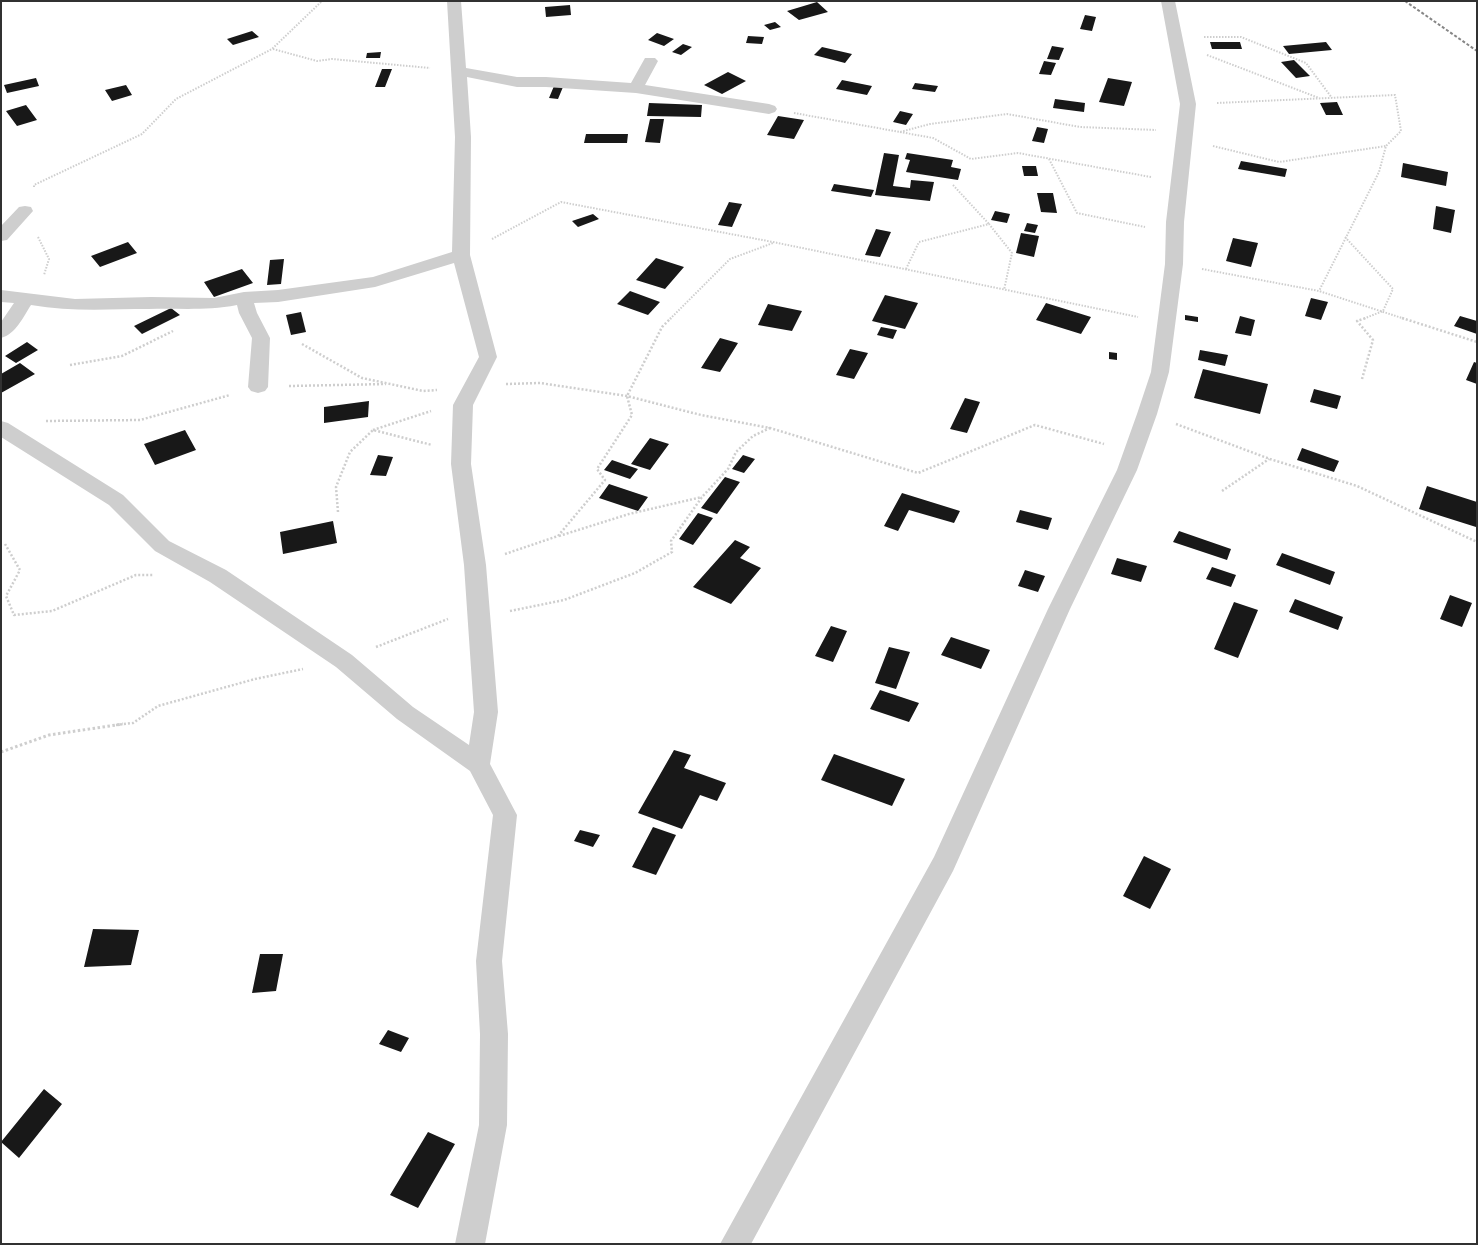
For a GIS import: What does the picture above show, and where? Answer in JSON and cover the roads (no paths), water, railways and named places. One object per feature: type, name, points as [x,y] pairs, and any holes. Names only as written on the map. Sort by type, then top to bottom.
[{"type":"street","points":[[454,1],[463,136],[461,255],[488,357],[467,396],[461,464],[475,565],[486,712],[478,764]]},
{"type":"street","points":[[735,1244],[944,864],[1059,609],[1127,470],[1147,414],[1160,372],[1174,264],[1178,192],[1188,104],[1168,1]]},
{"type":"street","points":[[636,88],[650,61]]},
{"type":"street","points":[[459,71],[517,82],[546,82],[601,87],[636,88],[769,109]]},
{"type":"street","points":[[1,236],[25,211]]},
{"type":"street","points":[[1,296],[75,305],[151,303],[214,304],[244,298],[278,296],[375,282],[461,255]]},
{"type":"street","points":[[244,298],[248,313],[261,338],[258,387]]},
{"type":"street","points":[[1,332],[7,327],[26,299],[75,305]]},
{"type":"street","points":[[1,428],[116,500],[162,546],[218,576],[344,661],[405,713],[478,764],[505,815],[489,961],[494,1034],[494,1125],[470,1244]]},
{"type":"railway","points":[[1405,1],[1477,51]]}]
